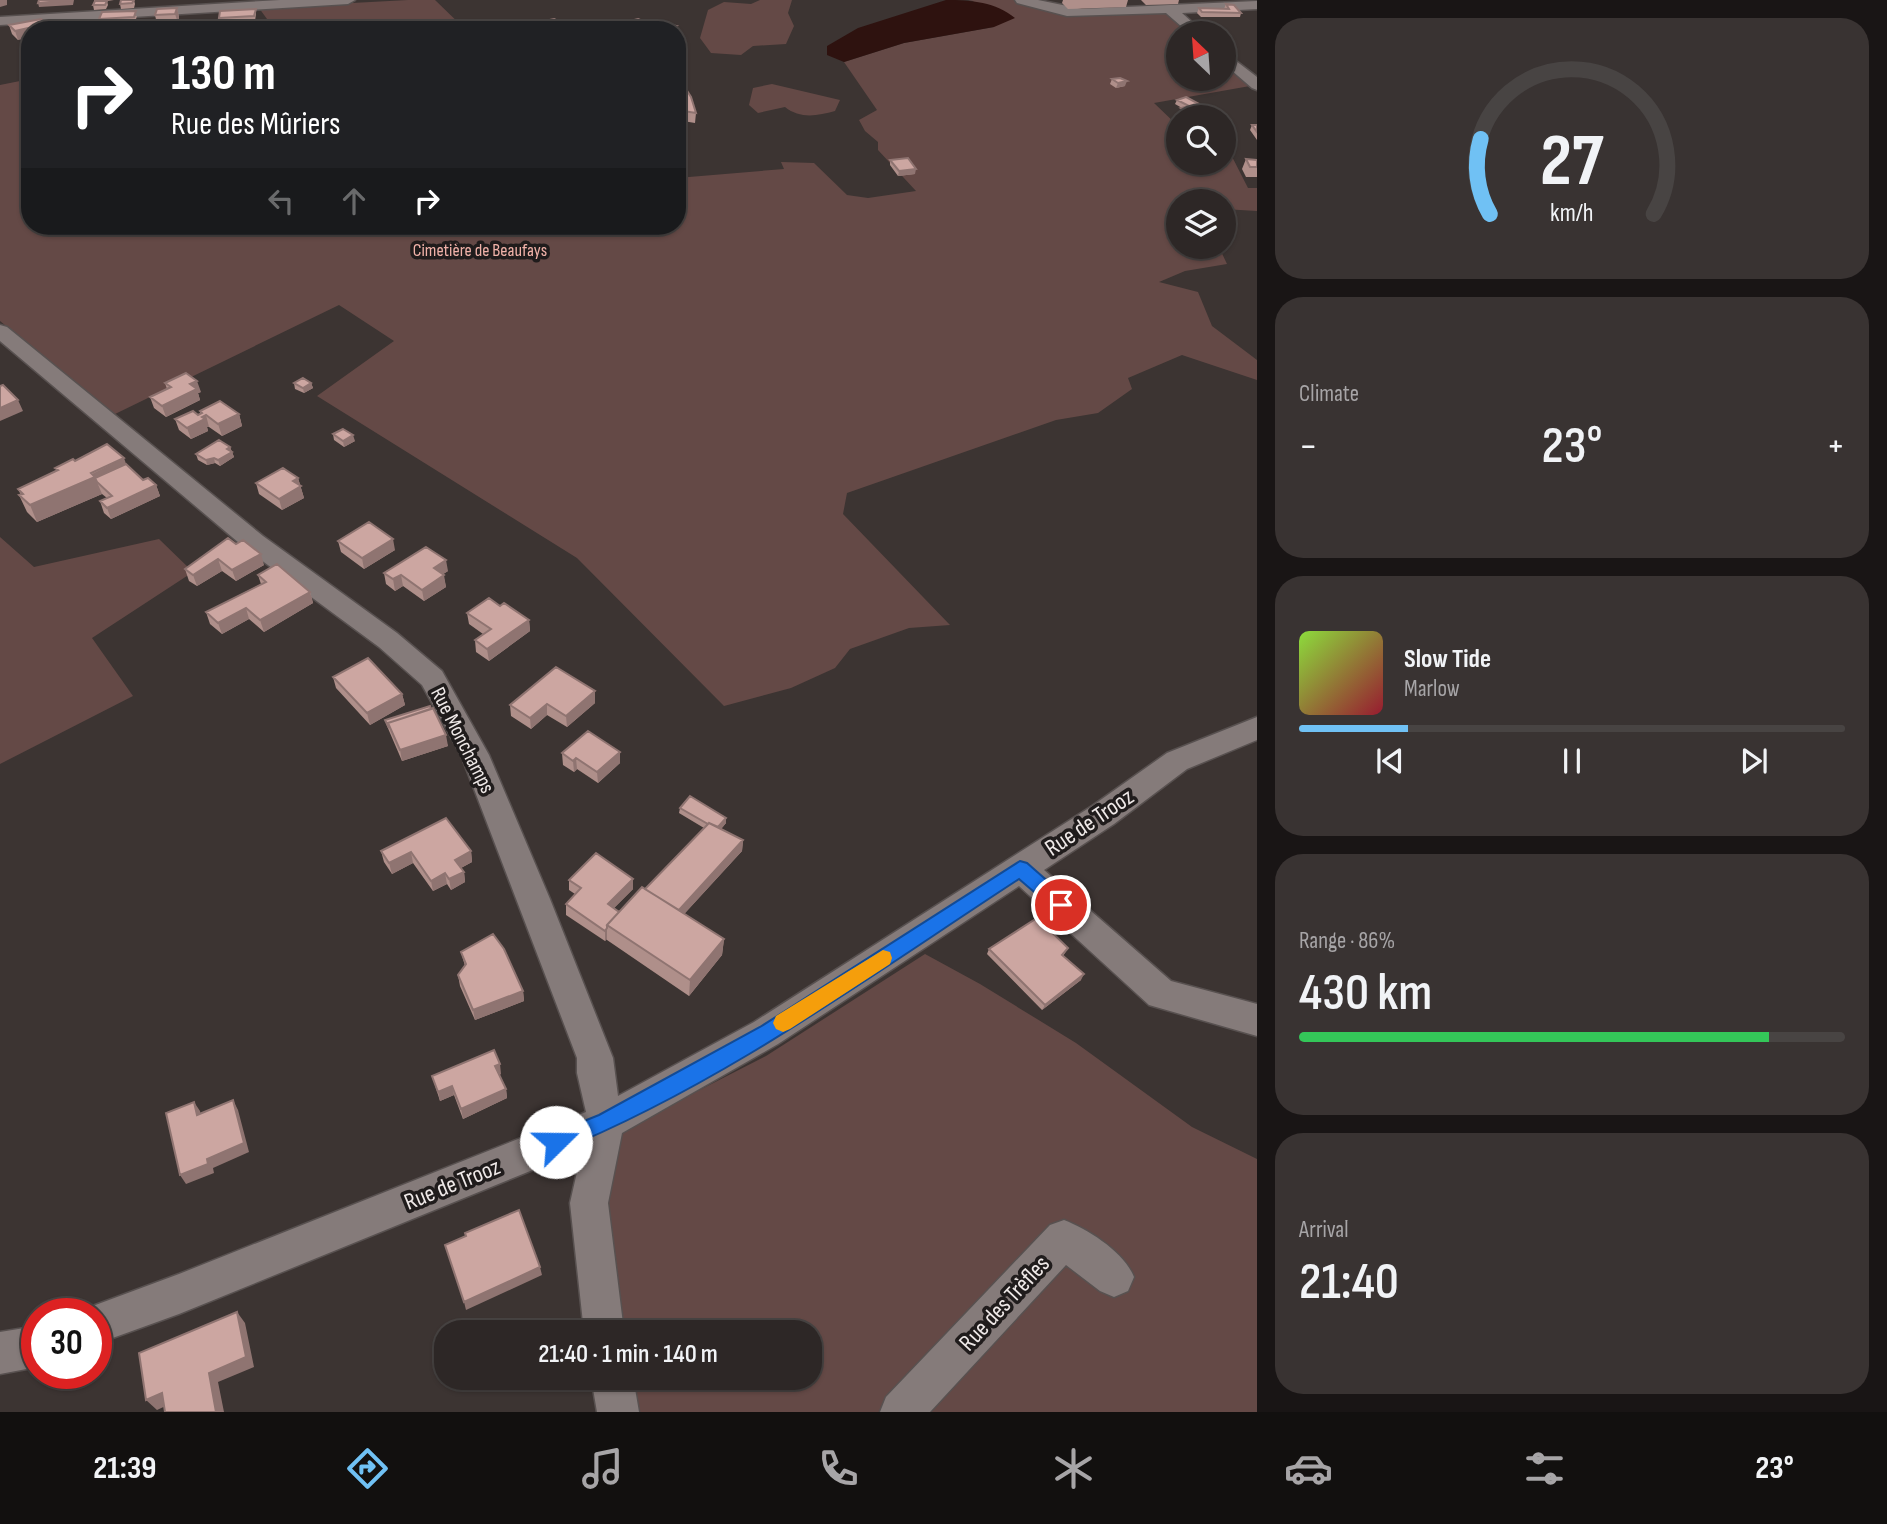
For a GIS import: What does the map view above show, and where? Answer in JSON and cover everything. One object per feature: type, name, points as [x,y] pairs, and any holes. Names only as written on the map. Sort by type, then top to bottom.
[{"type":"street","points":[[0,20],[348,0]]},
{"type":"street","points":[[1022,0],[1067,12],[1082,13],[1257,5]]},
{"type":"street","points":[[1169,9],[1183,21]]},
{"type":"street","points":[[1236,66],[1257,85]]},
{"type":"street","name":"Rue Monchamps","points":[[0,331],[254,542],[388,640],[432,678],[475,755],[595,1058],[595,1073],[606,1122],[589,1203],[603,1320]]},
{"type":"street","name":"Rue de Trooz","points":[[112,1318],[179,1294],[606,1122],[766,1033],[1020,869],[1177,761],[1257,728]]},
{"type":"street","points":[[1020,869],[1161,994],[1257,1020]]},
{"type":"street","name":"Rue des Trèfles","points":[[901,1412],[1064,1239],[1114,1278]]},
{"type":"street","points":[[0,1353],[21,1349]]},
{"type":"street","points":[[614,1390],[618,1412]]},
{"type":"green space","points":[[435,0],[457,21],[268,21],[259,8]]},
{"type":"green space","points":[[760,0],[792,0],[788,13],[794,26],[786,44],[753,46],[741,55],[711,53],[700,38],[708,10],[724,2],[751,4]]},
{"type":"green space","name":"Cimetière de Beaufays","points":[[968,0],[1018,0],[1072,15],[1166,12],[1177,21],[1166,21],[1166,91],[1222,91],[1154,103],[1166,114],[1166,175],[1236,175],[1236,164],[1248,188],[1257,188],[1257,211],[1236,210],[1236,189],[1166,189],[1166,259],[1225,259],[1227,264],[1185,271],[1159,282],[1198,292],[1212,326],[1257,360],[1257,380],[1182,355],[1128,378],[1132,389],[1098,413],[1056,420],[847,493],[843,514],[950,625],[909,628],[850,649],[835,668],[791,688],[724,706],[577,558],[317,396],[394,341],[339,305],[113,415],[0,321],[0,85],[21,81],[21,235],[686,235],[686,177],[784,169],[781,162],[814,163],[847,195],[868,198],[916,191],[878,150],[878,142],[865,131],[859,120],[877,110],[844,62],[904,43],[994,27],[973,1]]},
{"type":"green space","points":[[1236,72],[1250,86],[1236,88]]},
{"type":"green space","points":[[772,84],[840,100],[835,111],[822,114],[803,115],[785,107],[758,113],[749,105],[753,88]]},
{"type":"green space","points":[[0,537],[34,567],[159,539],[193,572],[92,638],[133,696],[0,764]]},
{"type":"green space","points":[[925,954],[1076,1043],[1192,1127],[1257,1159],[1257,1412],[637,1412],[633,1390],[822,1390],[822,1320],[620,1320],[600,1141],[766,1056]]},
{"type":"shaded area","points":[[946,0],[983,3],[1000,8],[1015,18],[994,27],[904,43],[844,62],[827,55],[827,46],[858,28]]},
{"type":"building","points":[[39,0],[72,0],[38,3]]},
{"type":"building","points":[[121,0],[134,0],[132,3],[120,4]]},
{"type":"building","points":[[95,1],[107,1],[105,5],[93,5]]},
{"type":"building","points":[[1226,4],[1234,5],[1241,13],[1202,12],[1199,8],[1229,9]]},
{"type":"building","points":[[177,8],[175,14],[155,15],[157,9]]},
{"type":"building","points":[[256,9],[254,16],[219,18],[220,11]]},
{"type":"building","points":[[136,11],[134,17],[99,19],[102,12]]},
{"type":"building","points":[[21,23],[21,30],[15,31],[9,25]]},
{"type":"building","points":[[1112,79],[1127,81],[1118,83]]},
{"type":"building","points":[[686,89],[691,97],[696,113],[686,111]]},
{"type":"building","points":[[1186,97],[1201,105],[1187,105],[1177,100]]},
{"type":"building","points":[[908,158],[916,169],[899,171],[890,160]]},
{"type":"building","points":[[1246,159],[1257,160],[1257,167],[1250,167]]},
{"type":"building","points":[[186,373],[197,381],[190,384],[197,389],[162,406],[150,397],[171,387],[165,383]]},
{"type":"building","points":[[303,378],[311,383],[303,388],[294,383]]},
{"type":"building","points":[[3,385],[18,400],[0,408],[0,386]]},
{"type":"building","points":[[220,401],[239,414],[218,424],[206,415],[202,417],[205,419],[187,428],[175,419],[193,411],[198,415],[202,413],[200,411]]},
{"type":"building","points":[[343,429],[353,435],[343,441],[333,434]]},
{"type":"building","points":[[219,440],[230,447],[227,449],[232,452],[218,460],[206,460],[196,454]]},
{"type":"building","points":[[107,444],[124,458],[91,473],[95,477],[30,505],[19,495],[23,494],[18,489]]},
{"type":"building","points":[[126,464],[143,480],[148,478],[156,485],[107,508],[100,501],[112,496],[95,478]]},
{"type":"building","points":[[283,468],[298,478],[293,481],[301,486],[279,499],[256,483]]},
{"type":"building","points":[[369,522],[393,539],[362,558],[338,541]]},
{"type":"building","points":[[228,538],[236,544],[243,540],[261,554],[232,570],[218,559],[193,575],[185,569]]},
{"type":"building","points":[[426,547],[446,560],[434,568],[444,575],[422,590],[401,575],[393,579],[384,573]]},
{"type":"building","points":[[277,564],[310,592],[260,620],[246,608],[218,623],[206,612],[266,582],[258,575]]},
{"type":"building","points":[[489,598],[500,606],[504,603],[529,620],[487,649],[475,640],[491,629],[467,613]]},
{"type":"building","points":[[368,658],[402,694],[367,713],[333,677]]},
{"type":"building","points":[[556,667],[595,691],[566,716],[547,704],[530,718],[510,705]]},
{"type":"building","points":[[430,706],[431,709],[388,723],[389,728],[385,720]]},
{"type":"building","points":[[433,708],[446,735],[400,750],[388,723]]},
{"type":"building","points":[[588,731],[620,752],[597,772],[576,758],[573,761],[562,753]]},
{"type":"building","points":[[690,796],[726,818],[718,827],[680,808]]},
{"type":"building","points":[[446,818],[471,851],[455,860],[464,872],[449,879],[445,873],[431,881],[411,852],[389,863],[381,851]]},
{"type":"building","points":[[709,823],[743,840],[679,910],[645,889]]},
{"type":"building","points":[[596,853],[633,879],[608,904],[619,912],[605,931],[566,904],[581,888],[569,880]]},
{"type":"building","points":[[642,887],[724,939],[690,980],[607,925]]},
{"type":"building","points":[[1037,918],[1068,948],[1062,955],[1084,974],[1045,1005],[989,949]]},
{"type":"building","points":[[493,934],[504,949],[523,991],[473,1010],[458,975],[466,964],[461,952]]},
{"type":"building","points":[[494,1050],[500,1064],[495,1066],[506,1089],[461,1109],[452,1086],[438,1092],[432,1076]]},
{"type":"building","points":[[233,1100],[244,1143],[207,1159],[208,1164],[180,1175],[166,1113],[194,1102],[197,1115]]},
{"type":"building","points":[[519,1210],[540,1267],[464,1302],[445,1245],[466,1236],[465,1233]]},
{"type":"building","points":[[237,1312],[246,1357],[209,1373],[216,1412],[165,1412],[162,1393],[146,1400],[139,1353]]},
{"type":"slow traffic","points":[[783,1023],[883,958]]},
{"type":"route","points":[[556,1142],[606,1122],[766,1033],[1020,869],[1061,905]]}]
